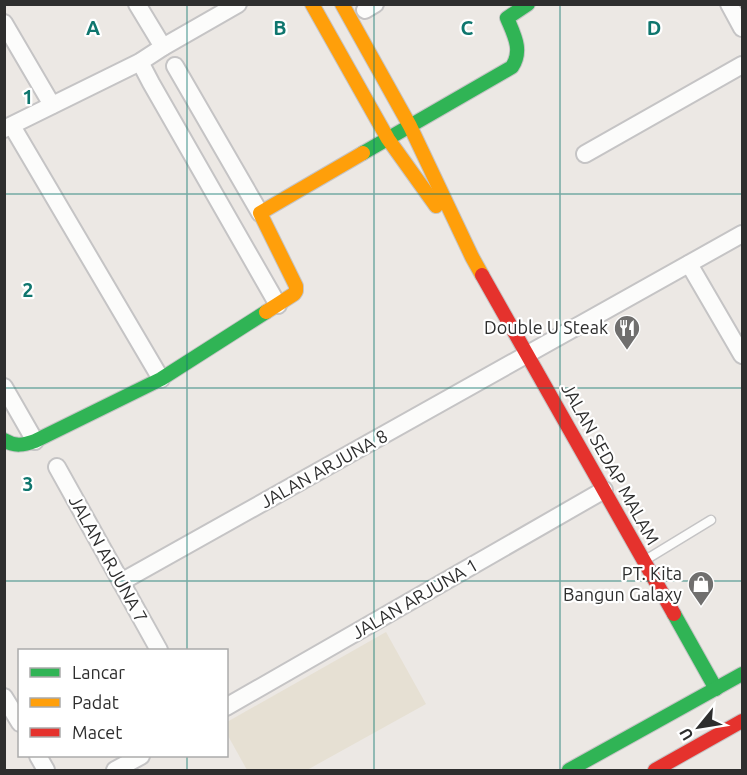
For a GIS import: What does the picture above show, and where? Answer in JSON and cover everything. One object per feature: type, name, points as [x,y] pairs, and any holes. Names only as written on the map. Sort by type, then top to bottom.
[{"type":"street","points":[[137,4],[163,47]]},
{"type":"street","points":[[161,379],[8,128],[140,62],[238,4]]},
{"type":"street","name":"JALAN SEDAP MALAM","points":[[312,4],[388,139],[472,257]]},
{"type":"street","name":"JALAN SEDAP MALAM","points":[[342,4],[410,126],[472,257],[716,689]]},
{"type":"street","points":[[260,213],[512,67],[518,61],[519,50],[503,11],[528,4]]},
{"type":"street","points":[[729,4],[742,28]]},
{"type":"street","points":[[4,23],[52,105]]},
{"type":"street","points":[[140,62],[278,305]]},
{"type":"street","points":[[585,154],[742,65]]},
{"type":"street","points":[[4,440],[12,445],[35,441],[161,379],[278,305],[296,291],[296,286],[260,213],[175,66]]},
{"type":"street","name":"JALAN ARJUNA 8","points":[[121,582],[742,234]]},
{"type":"street","points":[[688,264],[742,355]]},
{"type":"street","points":[[4,387],[35,441]]},
{"type":"street","name":"JALAN ARJUNA 7","points":[[57,467],[158,649]]},
{"type":"street","name":"JALAN ARJUNA 1","points":[[228,706],[604,490]]},
{"type":"street","points":[[569,771],[742,674]]},
{"type":"street","points":[[4,697],[18,720]]},
{"type":"street","points":[[655,771],[740,727]]},
{"type":"street","points":[[39,757],[46,771]]},
{"type":"street","points":[[115,771],[139,757]]},
{"type":"lane","points":[[644,561],[711,520]]},
{"type":"shaded area","points":[[386,632],[426,704],[307,770],[247,770],[228,736],[228,721]]},
{"type":"traffic: fast","points":[[363,153],[512,67],[517,49],[515,36],[507,18],[528,4]]},
{"type":"traffic: fast","points":[[4,440],[19,445],[35,441],[161,379],[266,312]]},
{"type":"traffic: fast","points":[[674,614],[716,689]]},
{"type":"traffic: fast","points":[[569,770],[742,674]]},
{"type":"traffic: slow","points":[[312,4],[388,139],[436,206]]},
{"type":"traffic: slow","points":[[342,4],[410,126],[482,275]]},
{"type":"traffic: slow","points":[[266,312],[294,294],[296,286],[260,213],[363,153]]},
{"type":"traffic: jam","points":[[482,275],[674,614]]},
{"type":"traffic: jam","points":[[655,770],[742,721]]},
{"type":"place","name":"Double U Steak","points":[[627,351]]},
{"type":"place","name":"PT. Kita Bangun Galaxy","points":[[701,607]]}]
